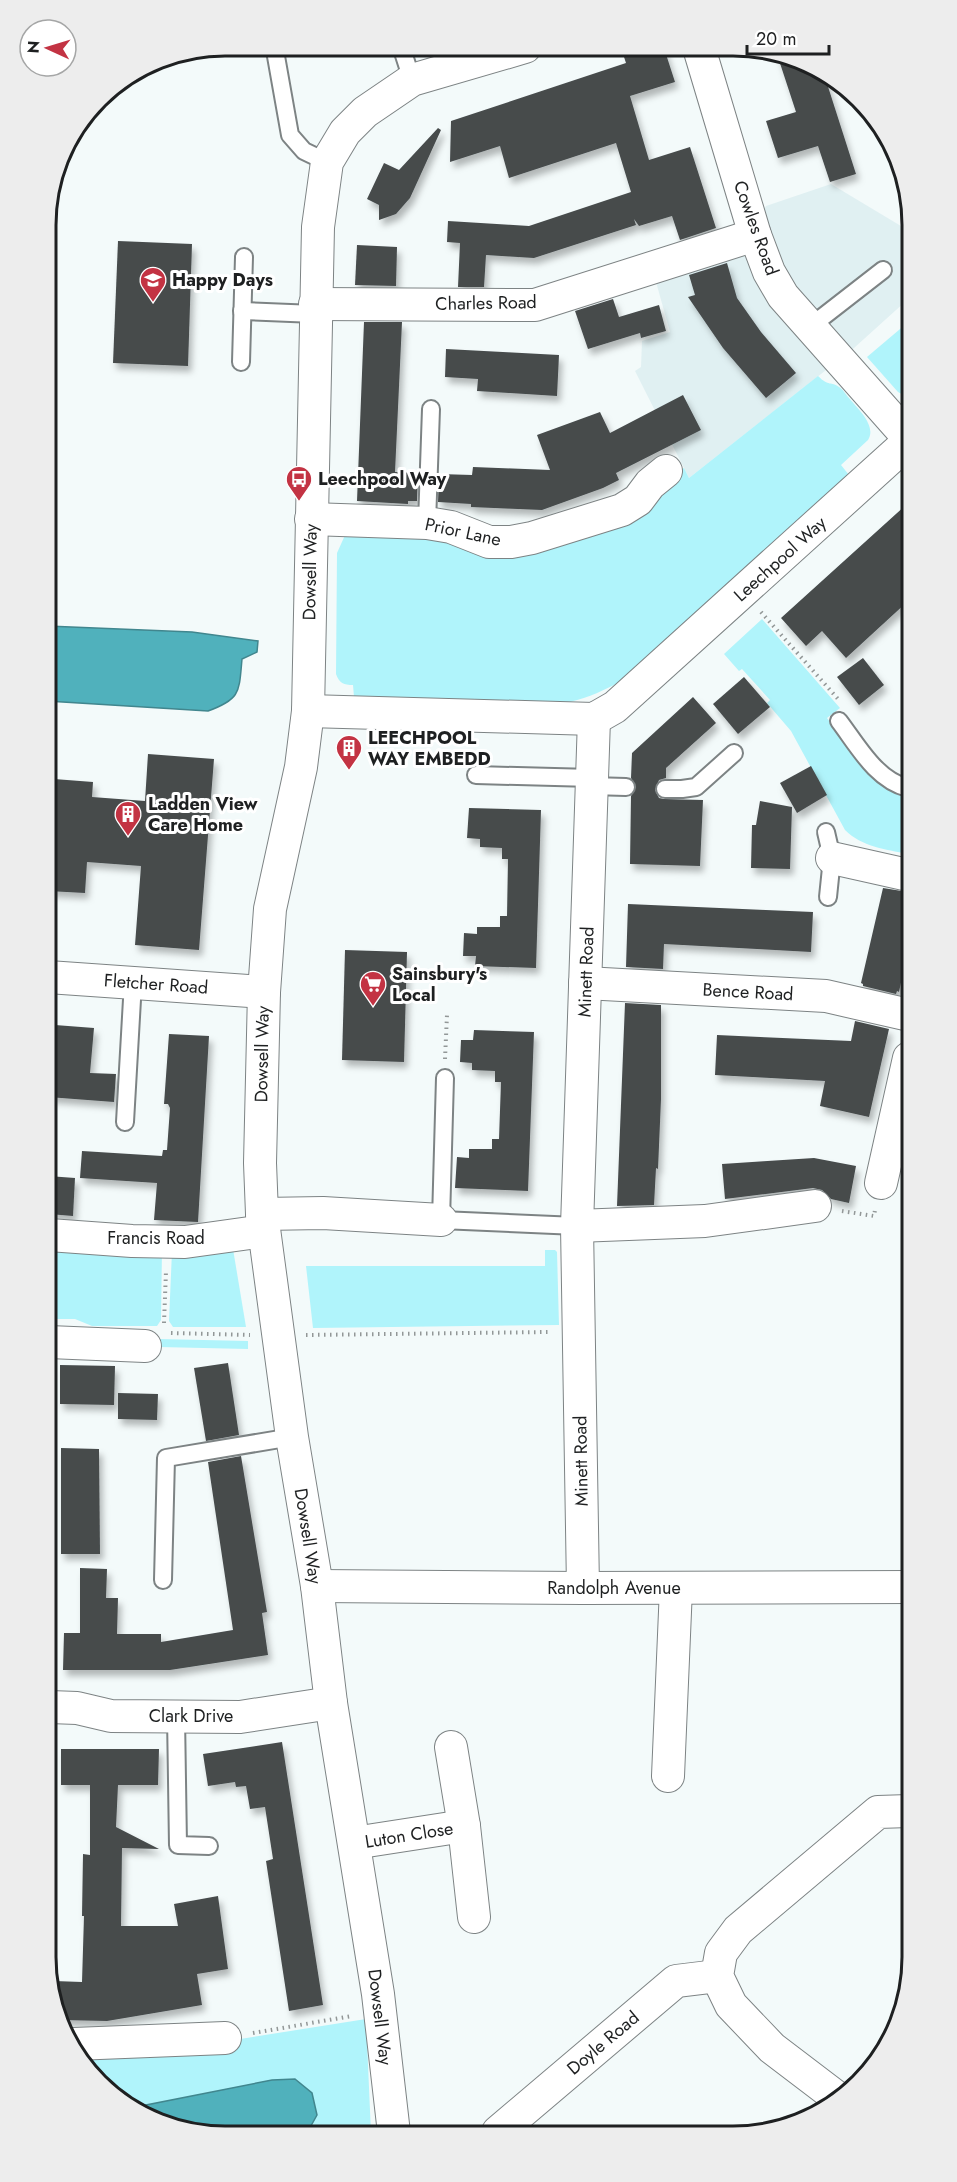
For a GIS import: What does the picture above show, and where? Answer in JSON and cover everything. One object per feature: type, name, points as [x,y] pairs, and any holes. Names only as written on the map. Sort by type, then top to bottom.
[{"type":"street","name":"Dowsell Way","points":[[392,2126],[380,2012],[331,1703],[317,1586],[292,1437],[263,1223],[260,1163],[264,992],[270,909],[301,767],[308,711],[315,309],[318,227],[327,162],[345,132],[365,112],[412,80],[474,55]]},
{"type":"street","name":"Cowles Road","points":[[701,55],[756,235],[770,272],[783,296],[810,326],[902,455]]},
{"type":"street","name":"Charles Road","points":[[315,309],[535,305],[756,235]]},
{"type":"street","name":"Leechpool Way","points":[[594,719],[615,707],[743,592],[902,455]]},
{"type":"street","name":"Prior Lane","points":[[311,519],[427,523],[451,527],[489,542],[510,542],[532,538],[622,510],[638,500],[650,484],[666,471]]},
{"type":"street","points":[[308,711],[594,719]]},
{"type":"street","name":"Minett Road","points":[[583,1588],[577,1226],[594,719]]},
{"type":"street","points":[[829,845],[902,873]]},
{"type":"street","name":"Fletcher Road","points":[[56,977],[264,992]]},
{"type":"street","name":"Bence Road","points":[[585,983],[826,996],[902,1013]]},
{"type":"street","points":[[881,1183],[902,1091]]},
{"type":"street","points":[[577,1226],[705,1221],[815,1206]]},
{"type":"street","name":"Francis Road","points":[[56,1235],[185,1242],[263,1223],[323,1213],[441,1220]]},
{"type":"street","points":[[56,1342],[145,1346]]},
{"type":"street","name":"Randolph Avenue","points":[[317,1586],[901,1587]]},
{"type":"street","points":[[668,1776],[676,1588]]},
{"type":"street","name":"Clark Drive","points":[[56,1707],[77,1708],[111,1716],[240,1717],[331,1703]]},
{"type":"street","name":"Luton Close","points":[[451,1747],[464,1826],[474,1917]]},
{"type":"street","points":[[832,2094],[772,2048],[731,2005],[717,1976],[721,1953],[738,1930],[878,1812],[901,1811]]},
{"type":"street","name":"Luton Close","points":[[354,1843],[464,1826]]},
{"type":"street","name":"Doyle Road","points":[[505,2126],[676,1981],[717,1976]]},
{"type":"street","points":[[79,2044],[225,2038]]},
{"type":"lane","points":[[276,55],[290,135],[304,151],[327,162]]},
{"type":"lane","points":[[404,55],[412,80]]},
{"type":"lane","points":[[240,362],[244,257]]},
{"type":"lane","points":[[810,326],[883,270]]},
{"type":"lane","points":[[242,311],[315,309]]},
{"type":"lane","points":[[427,523],[431,409]]},
{"type":"lane","points":[[839,721],[879,772],[888,781],[902,786]]},
{"type":"lane","points":[[666,789],[696,787],[734,753]]},
{"type":"lane","points":[[476,775],[591,782],[626,787]]},
{"type":"lane","points":[[828,897],[829,845]]},
{"type":"lane","points":[[126,1122],[133,982]]},
{"type":"lane","points":[[445,1078],[441,1220],[577,1226]]},
{"type":"lane","points":[[163,1580],[166,1458],[292,1437]]},
{"type":"lane","points":[[176,1716],[178,1845],[209,1846]]},
{"type":"path","points":[[743,592],[845,707],[839,721]]},
{"type":"path","points":[[445,1078],[447,1015]]},
{"type":"path","points":[[815,1206],[874,1216],[881,1183]]},
{"type":"path","points":[[167,1242],[164,1333],[279,1336],[578,1331]]},
{"type":"path","points":[[225,2038],[380,2012]]},
{"type":"shaded area","points":[[831,184],[902,227],[902,305],[854,348],[689,478],[635,371],[641,367],[642,341],[670,332],[656,282],[736,258],[766,206]]},
{"type":"shaded area","points":[[902,327],[902,394],[898,392],[867,357]]},
{"type":"shaded area","points":[[818,376],[825,382],[842,389],[865,418],[870,429],[868,440],[841,465],[849,475],[616,684],[590,696],[563,703],[354,697],[353,685],[344,684],[339,680],[336,674],[337,553],[346,533],[444,535],[476,546],[665,481],[684,468],[689,478]]},
{"type":"shaded area","points":[[762,619],[840,708],[827,718],[853,753],[883,783],[902,793],[902,853],[866,844],[845,830],[791,731],[767,703],[770,700],[742,669],[739,671],[724,654]]},
{"type":"shaded area","points":[[56,626],[192,632],[258,641],[257,652],[242,659],[239,687],[236,693],[227,702],[208,711],[56,702]]},
{"type":"shaded area","points":[[56,1246],[162,1249],[161,1320],[157,1326],[92,1326],[75,1319],[56,1319]]},
{"type":"shaded area","points":[[233,1249],[246,1327],[173,1327],[169,1321],[172,1251]]},
{"type":"shaded area","points":[[545,1250],[557,1252],[559,1325],[313,1328],[306,1266],[545,1266]]},
{"type":"shaded area","points":[[159,1339],[248,1341],[248,1349],[159,1347]]},
{"type":"shaded area","points":[[366,2019],[371,2126],[214,2126],[170,2118],[140,2104],[122,2092],[88,2057],[120,2058]]},
{"type":"shaded area","points":[[295,2079],[312,2093],[317,2115],[311,2126],[214,2126],[170,2118],[143,2106],[272,2080]]},
{"type":"building","points":[[666,55],[675,82],[630,96],[649,160],[690,147],[716,228],[680,240],[672,216],[639,226],[634,219],[636,225],[534,258],[486,255],[484,287],[458,287],[460,243],[447,242],[448,221],[529,226],[631,192],[616,143],[509,178],[500,146],[450,162],[451,121],[626,63],[624,57]]},
{"type":"building","points":[[780,62],[797,68],[827,85],[856,174],[830,182],[818,146],[778,158],[766,121],[796,112]]},
{"type":"building","points":[[438,128],[441,130],[410,198],[396,214],[379,220],[379,205],[367,199],[384,163],[399,170]]},
{"type":"building","name":"Happy Days","points":[[118,241],[192,244],[188,366],[113,363]]},
{"type":"building","points":[[357,245],[397,247],[396,286],[355,285]]},
{"type":"building","points":[[727,263],[737,298],[761,332],[796,373],[766,398],[723,348],[688,297],[695,295],[689,275]]},
{"type":"building","points":[[613,299],[619,317],[659,305],[666,331],[641,338],[640,333],[588,349],[575,311]]},
{"type":"building","points":[[364,322],[402,322],[395,472],[418,473],[417,501],[408,501],[408,504],[357,501]]},
{"type":"building","points":[[446,349],[559,355],[557,396],[477,391],[478,379],[445,377]]},
{"type":"building","points":[[683,395],[701,430],[616,473],[619,480],[603,488],[542,510],[471,507],[471,504],[438,502],[439,474],[472,475],[473,467],[550,470],[537,435],[600,412],[610,433]]},
{"type":"building","points":[[902,509],[902,607],[846,658],[822,631],[806,646],[781,618]]},
{"type":"building","points":[[863,658],[884,685],[859,705],[837,677]]},
{"type":"building","points":[[744,677],[770,707],[738,734],[713,704]]},
{"type":"building","points":[[693,697],[716,723],[666,768],[666,778],[659,780],[655,790],[659,798],[703,800],[700,866],[630,864],[631,796],[636,787],[631,778],[632,753]]},
{"type":"building","name":"Ladden View Care Home","points":[[148,754],[214,759],[199,950],[135,945],[141,866],[87,862],[85,893],[56,891],[56,779],[93,782],[92,797],[145,801]]},
{"type":"building","points":[[811,766],[827,795],[797,813],[780,783]]},
{"type":"building","points":[[760,801],[792,807],[790,869],[751,868],[752,825],[756,825]]},
{"type":"building","points":[[469,808],[541,810],[536,968],[475,966],[476,956],[463,956],[464,933],[477,934],[477,927],[500,927],[500,916],[507,916],[508,859],[502,859],[502,848],[480,847],[480,839],[467,838]]},
{"type":"building","points":[[883,888],[902,891],[902,980],[899,992],[897,991],[896,994],[863,986],[861,983]]},
{"type":"building","points":[[628,904],[813,912],[811,952],[664,944],[663,969],[626,967]]},
{"type":"building","points":[[345,950],[407,952],[404,1062],[342,1060]]},
{"type":"building","points":[[625,1003],[661,1005],[661,1099],[654,1205],[617,1206]]},
{"type":"building","points":[[855,1021],[889,1029],[869,1117],[820,1106],[825,1081],[715,1075],[717,1035],[851,1041]]},
{"type":"building","points":[[56,1025],[94,1028],[90,1073],[116,1074],[114,1102],[56,1098]]},
{"type":"building","points":[[474,1030],[534,1032],[528,1191],[455,1188],[457,1157],[469,1158],[469,1149],[492,1149],[492,1139],[499,1139],[501,1082],[495,1082],[495,1071],[472,1070],[472,1063],[460,1062],[461,1040],[473,1040]]},
{"type":"building","points":[[169,1034],[209,1036],[198,1222],[154,1220],[157,1183],[80,1178],[82,1151],[162,1156],[163,1150],[167,1150],[170,1108],[168,1104],[164,1104]]},
{"type":"building","points":[[814,1158],[856,1166],[849,1203],[831,1199],[822,1190],[813,1188],[725,1199],[722,1164]]},
{"type":"building","points":[[56,1177],[75,1178],[73,1216],[56,1215]]},
{"type":"building","points":[[228,1363],[239,1435],[206,1441],[194,1368]]},
{"type":"building","points":[[60,1365],[115,1366],[114,1405],[60,1404]]},
{"type":"building","points":[[118,1393],[158,1394],[157,1420],[118,1419]]},
{"type":"building","points":[[61,1448],[99,1449],[100,1554],[61,1554]]},
{"type":"building","points":[[241,1456],[267,1612],[262,1613],[268,1655],[170,1670],[63,1670],[64,1633],[80,1633],[80,1568],[107,1569],[106,1598],[118,1598],[117,1634],[161,1634],[161,1642],[233,1630],[208,1462]]},
{"type":"building","points":[[282,1742],[323,2005],[289,2011],[266,1861],[273,1859],[265,1807],[250,1809],[246,1786],[236,1787],[235,1782],[208,1786],[203,1754]]},
{"type":"building","points":[[61,1749],[159,1749],[158,1785],[118,1785],[116,1827],[159,1849],[122,1848],[121,1926],[178,1926],[174,1904],[218,1896],[228,1969],[197,1974],[202,2005],[107,2021],[67,2020],[57,1981],[82,1982],[83,1854],[90,1855],[90,1785],[61,1785]]},
{"type":"place","name":"Happy Days","points":[[153,303]]},
{"type":"place","name":"Leechpool Way","points":[[299,502]]},
{"type":"place","name":"LEECHPOOL WAY EMBEDD","points":[[349,771]]},
{"type":"place","name":"Ladden View Care Home","points":[[128,837]]},
{"type":"place","name":"Sainsbury's Local","points":[[373,1007]]}]
